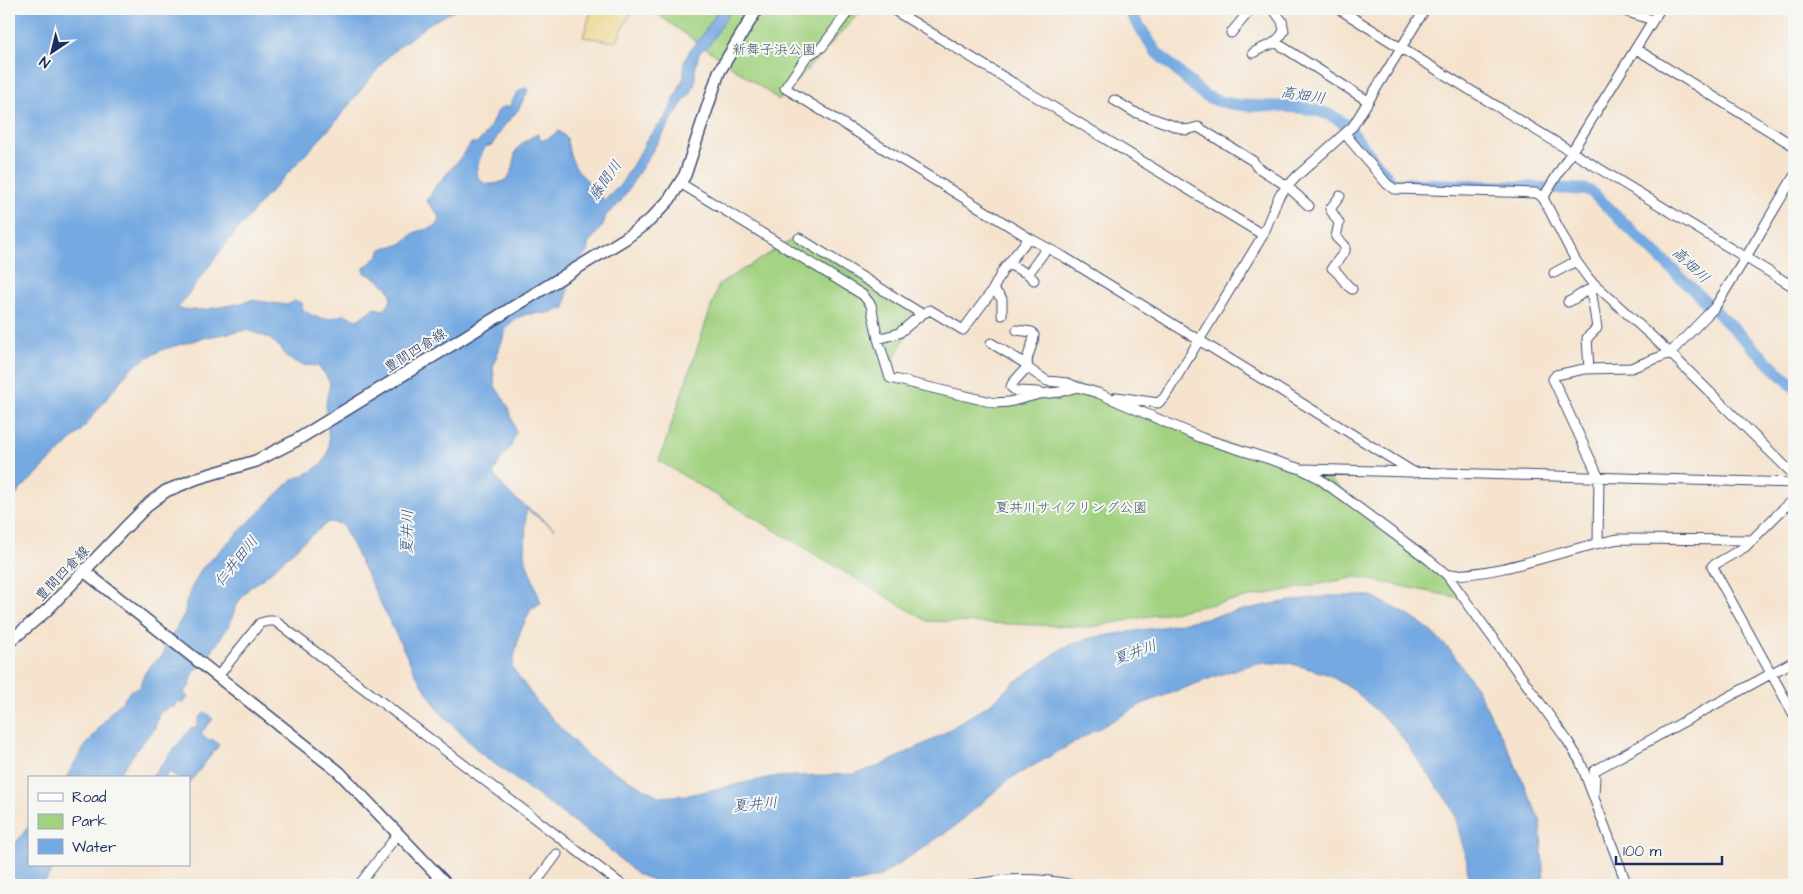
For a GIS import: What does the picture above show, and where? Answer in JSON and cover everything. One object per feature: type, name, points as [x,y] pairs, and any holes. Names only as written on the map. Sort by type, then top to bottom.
[{"type":"main road","name":"豊間四倉線","points":[[9,642],[46,611],[151,502],[166,491],[194,479],[256,461],[310,432],[604,251],[650,220],[669,200],[685,175],[719,72],[757,9]]},
{"type":"main road","points":[[84,571],[215,672],[339,772],[447,885]]},
{"type":"street","points":[[850,9],[822,47],[807,56],[785,88],[1415,473]]},
{"type":"street","points":[[892,9],[1263,235]]},
{"type":"street","points":[[1231,34],[1251,9]]},
{"type":"street","points":[[1253,54],[1275,42],[1284,31],[1282,21],[1273,9]]},
{"type":"street","points":[[1339,9],[1794,287]]},
{"type":"street","points":[[1110,397],[1161,402],[1263,235],[1279,196],[1287,186],[1349,131],[1425,9]]},
{"type":"street","points":[[1618,9],[1653,20]]},
{"type":"street","points":[[1543,198],[1660,9]]},
{"type":"street","points":[[1275,42],[1368,101]]},
{"type":"street","points":[[1636,49],[1794,146]]},
{"type":"street","points":[[1114,100],[1134,112],[1186,130],[1198,127],[1253,161],[1257,167],[1287,186],[1309,206]]},
{"type":"street","points":[[1349,131],[1387,184],[1394,189],[1537,193],[1543,198],[1576,261],[1593,287],[1670,353],[1794,475]]},
{"type":"street","points":[[1598,543],[1598,478],[1553,379],[1556,375],[1589,369],[1631,368],[1670,353],[1713,309],[1794,176]]},
{"type":"street","points":[[680,183],[864,296],[871,305],[878,339],[890,378],[996,403],[1060,392],[1077,387]]},
{"type":"street","points":[[1340,196],[1327,212],[1339,223],[1336,237],[1345,249],[1344,254],[1332,268],[1341,274],[1345,283],[1352,289]]},
{"type":"street","points":[[799,238],[922,314]]},
{"type":"street","points":[[878,339],[899,333],[922,314],[930,310],[962,330],[993,289],[997,278],[1029,238]]},
{"type":"street","points":[[1008,264],[1031,277],[1047,248]]},
{"type":"street","points":[[1554,273],[1576,261]]},
{"type":"street","points":[[1568,302],[1593,287]]},
{"type":"street","points":[[1589,369],[1587,338],[1597,328],[1593,287]]},
{"type":"street","points":[[993,289],[1002,299],[1002,315]]},
{"type":"street","points":[[1017,330],[1032,332],[1034,335],[1027,366],[1011,387],[1016,390],[1033,391],[1040,394]]},
{"type":"street","points":[[991,343],[1027,366],[1040,378],[1048,381],[1068,383],[1110,397],[1202,438],[1301,469],[1329,484],[1447,576],[1567,740],[1580,761],[1627,885]]},
{"type":"street","points":[[1301,469],[1794,483]]},
{"type":"street","points":[[1794,500],[1745,547],[1712,566],[1794,715]]},
{"type":"street","points":[[1447,576],[1486,571],[1619,539],[1753,540]]},
{"type":"street","points":[[215,672],[260,623],[275,621],[622,885]]},
{"type":"street","points":[[1593,797],[1594,771],[1794,661]]},
{"type":"street","points":[[359,885],[398,834]]},
{"type":"street","points":[[534,885],[557,854]]},
{"type":"street","points":[[970,885],[1052,880],[1074,885]]},
{"type":"green space","name":"新舞子浜公園","points":[[650,9],[863,9],[779,100]]},
{"type":"green space","name":"夏井川サイクリング公園","points":[[795,238],[923,317],[909,330],[887,367],[883,378],[995,403],[1075,385],[1201,436],[1318,471],[1432,559],[1465,599],[1357,577],[1092,627],[927,621],[659,461],[719,284]]},
{"type":"sand","points":[[592,9],[633,9],[616,42],[583,37]]},
{"type":"water","points":[[9,9],[458,9],[430,23],[396,49],[385,60],[332,126],[262,201],[228,241],[177,309],[203,310],[251,300],[287,305],[295,301],[302,303],[303,310],[313,316],[328,319],[344,314],[357,320],[374,308],[383,310],[390,303],[391,298],[390,291],[384,284],[364,273],[364,268],[378,256],[381,249],[401,244],[411,235],[437,225],[439,216],[426,200],[471,143],[477,143],[484,136],[497,112],[503,107],[509,107],[517,93],[524,88],[529,89],[518,110],[504,126],[492,145],[485,147],[478,164],[477,176],[485,184],[496,184],[504,180],[513,169],[516,151],[523,143],[538,134],[541,141],[559,131],[567,138],[570,155],[577,169],[601,192],[602,199],[605,200],[621,184],[647,139],[666,117],[684,77],[684,62],[690,50],[719,9],[732,9],[709,45],[698,56],[695,83],[691,93],[683,102],[619,204],[606,215],[603,225],[588,244],[588,253],[577,263],[571,277],[565,308],[547,313],[528,314],[516,318],[507,327],[493,367],[495,386],[508,406],[516,432],[510,448],[502,457],[493,473],[508,493],[555,529],[526,509],[525,558],[541,603],[531,609],[520,632],[512,667],[537,702],[588,757],[660,797],[688,795],[772,777],[854,774],[880,766],[936,738],[993,702],[1012,684],[1064,647],[1090,638],[1162,627],[1277,603],[1328,596],[1371,596],[1425,626],[1450,650],[1475,686],[1507,746],[1540,820],[1544,885],[1468,885],[1467,861],[1453,809],[1396,729],[1355,691],[1327,674],[1289,663],[1257,663],[1142,704],[1008,780],[954,827],[879,877],[845,885],[666,885],[637,874],[597,839],[480,753],[439,711],[415,673],[342,524],[328,522],[265,577],[249,588],[236,605],[230,624],[206,660],[197,668],[192,676],[190,685],[184,693],[188,697],[183,704],[178,701],[174,707],[167,708],[160,713],[153,731],[117,776],[67,776],[81,752],[113,710],[131,690],[140,688],[147,669],[154,661],[163,656],[165,645],[185,613],[190,591],[202,568],[292,480],[319,466],[325,459],[329,443],[326,400],[330,383],[317,366],[303,365],[293,361],[286,357],[282,349],[269,338],[247,330],[207,337],[164,349],[130,369],[80,432],[22,488],[9,504]]},
{"type":"water","points":[[205,712],[213,719],[200,734],[209,741],[212,739],[219,745],[190,782],[190,776],[175,776],[170,772],[167,776],[153,776],[192,727],[196,729],[199,718]]},
{"type":"water","points":[[28,827],[28,866],[55,866],[43,885],[9,885],[9,851]]},
{"type":"waterway","name":"高畑川","points":[[1128,9],[1156,52],[1204,95],[1221,102],[1239,105],[1295,107],[1330,115],[1348,127],[1394,183],[1545,188]]},
{"type":"waterway","name":"高畑川","points":[[1555,188],[1592,192],[1794,387]]},
{"type":"water label","name":"藤間川","points":[[605,180]]},
{"type":"water label","name":"夏井川","points":[[407,532]]},
{"type":"water label","name":"仁井田川","points":[[236,561]]},
{"type":"water label","name":"夏井川","points":[[1135,652]]},
{"type":"water label","name":"夏井川","points":[[755,804]]}]
